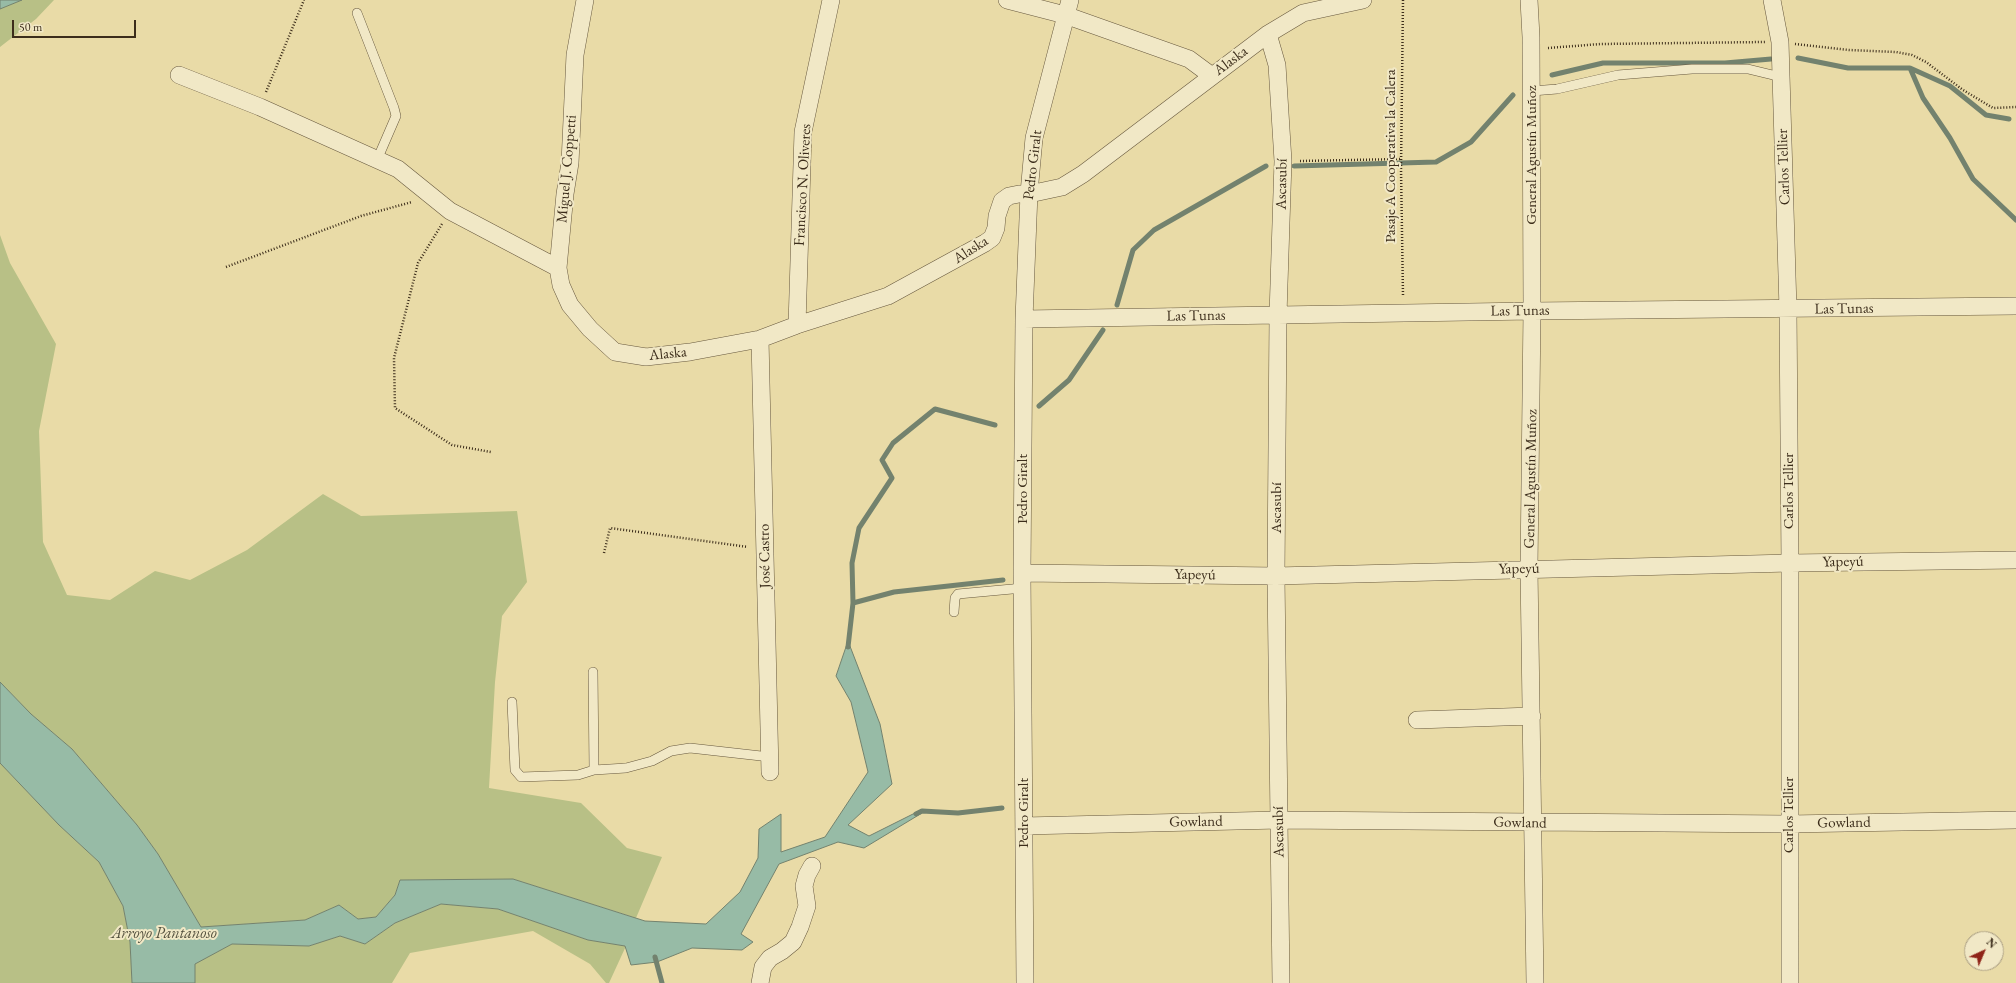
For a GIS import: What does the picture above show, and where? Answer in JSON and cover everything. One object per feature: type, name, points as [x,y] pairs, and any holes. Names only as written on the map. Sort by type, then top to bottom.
[{"type":"street","name":"Miguel J. Coppetti","points":[[585,0],[575,55],[570,163],[565,194],[558,268],[560,285],[570,305],[590,330]]},
{"type":"street","name":"Francisco N. Oliveres","points":[[796,325],[804,132],[831,0]]},
{"type":"street","points":[[1007,0],[1068,8],[1189,59],[1212,76]]},
{"type":"street","name":"Alaska","points":[[590,330],[615,352],[646,357],[690,352],[760,339],[796,325],[888,296],[975,250],[992,238],[1002,201],[1009,196],[1062,187],[1083,174],[1268,34],[1303,13],[1362,0]]},
{"type":"street","name":"General Agustín Muñoz","points":[[1530,0],[1532,91],[1530,569],[1535,983]]},
{"type":"street","name":"Carlos Tellier","points":[[1772,0],[1780,42],[1788,310],[1790,563],[1790,983]]},
{"type":"street","name":"Pedro Giralt","points":[[1025,983],[1022,580],[1024,319],[1029,193],[1034,138],[1068,8]]},
{"type":"street","name":"Ascasubí","points":[[1268,34],[1277,65],[1283,161],[1278,315],[1276,576],[1281,983]]},
{"type":"street","points":[[179,75],[260,107],[398,169],[450,211],[558,268]]},
{"type":"street","name":"Las Tunas","points":[[1024,319],[1532,311],[1788,310],[2016,306]]},
{"type":"street","name":"José Castro","points":[[760,339],[770,765]]},
{"type":"street","name":"Yapeyú","points":[[1022,580],[1276,576],[1790,563],[2016,560]]},
{"type":"street","points":[[1417,720],[1532,716]]},
{"type":"street","name":"Gowland","points":[[1024,826],[1279,820],[1789,824],[2016,820]]},
{"type":"street","points":[[760,983],[763,966],[770,958],[793,942],[800,927],[807,906],[804,886],[807,875],[812,866]]},
{"type":"lane","points":[[357,13],[396,116],[377,160]]},
{"type":"lane","points":[[1532,91],[1558,89],[1618,75],[1692,69],[1748,69],[1781,77]]},
{"type":"lane","points":[[954,612],[955,598],[958,594],[1022,580]]},
{"type":"lane","points":[[593,672],[594,770]]},
{"type":"lane","points":[[512,702],[515,770],[521,777],[578,775],[594,770],[626,768],[652,761],[671,751],[690,748],[770,765]]},
{"type":"path","points":[[260,107],[304,0]]},
{"type":"path","name":"Pasaje A Cooperativa la Calera","points":[[1403,0],[1401,159],[1403,313]]},
{"type":"path","points":[[1283,161],[1401,159]]},
{"type":"path","points":[[226,267],[361,216],[431,196]]},
{"type":"path","points":[[450,211],[418,263],[394,358],[395,408],[452,445],[491,452]]},
{"type":"path","points":[[604,552],[610,528],[764,550]]},
{"type":"green space","points":[[22,0],[54,0],[36,19],[0,47],[0,9]]},
{"type":"green space","points":[[0,235],[10,263],[56,344],[39,431],[43,542],[67,595],[110,600],[155,571],[190,580],[247,550],[323,494],[361,516],[517,511],[527,582],[502,616],[495,682],[489,788],[581,803],[627,848],[662,857],[636,918],[513,879],[400,880],[395,895],[376,917],[358,919],[339,905],[305,920],[201,927],[158,854],[137,825],[72,749],[31,714],[0,682]]},
{"type":"green space","points":[[0,763],[59,825],[99,862],[123,906],[130,942],[132,983],[0,983]]},
{"type":"green space","points":[[441,904],[498,909],[588,940],[626,946],[609,983],[606,983],[590,964],[533,931],[410,953],[392,983],[195,983],[194,964],[232,944],[309,946],[340,936],[365,944],[395,923]]},
{"type":"water","points":[[0,0],[22,0],[0,9]]},
{"type":"water","name":"Arroyo Pantanoso","points":[[848,641],[880,724],[892,784],[848,825],[869,836],[921,810],[922,813],[864,848],[838,842],[779,864],[741,934],[753,942],[742,950],[692,948],[657,962],[631,965],[625,946],[588,940],[498,909],[441,904],[395,923],[365,944],[340,936],[309,946],[232,944],[195,964],[195,983],[132,983],[130,942],[123,906],[99,862],[59,825],[0,763],[0,682],[31,714],[72,749],[137,825],[158,854],[201,927],[305,920],[339,905],[358,919],[376,917],[395,895],[400,880],[513,879],[645,921],[706,924],[740,892],[758,858],[759,829],[781,814],[781,852],[825,837],[868,772],[851,702],[836,676]]},
{"type":"waterway","points":[[1798,58],[1848,68],[1910,68],[1923,98],[1950,138],[1973,179],[2016,220]]},
{"type":"waterway","points":[[1552,75],[1603,63],[1725,63],[1771,59]]},
{"type":"waterway","points":[[1910,68],[1950,86],[1986,115],[2009,119]]},
{"type":"waterway","points":[[1294,166],[1436,162],[1471,142],[1513,95]]},
{"type":"waterway","points":[[1117,305],[1133,250],[1154,230],[1266,166]]},
{"type":"waterway","points":[[1039,406],[1069,380],[1103,330]]},
{"type":"waterway","points":[[848,647],[853,603],[852,563],[859,528],[892,478],[882,460],[893,443],[935,409],[995,425]]},
{"type":"waterway","points":[[853,603],[894,592],[1003,580]]},
{"type":"waterway","points":[[916,814],[922,811],[958,813],[1002,808]]},
{"type":"waterway","points":[[655,957],[662,983]]}]
